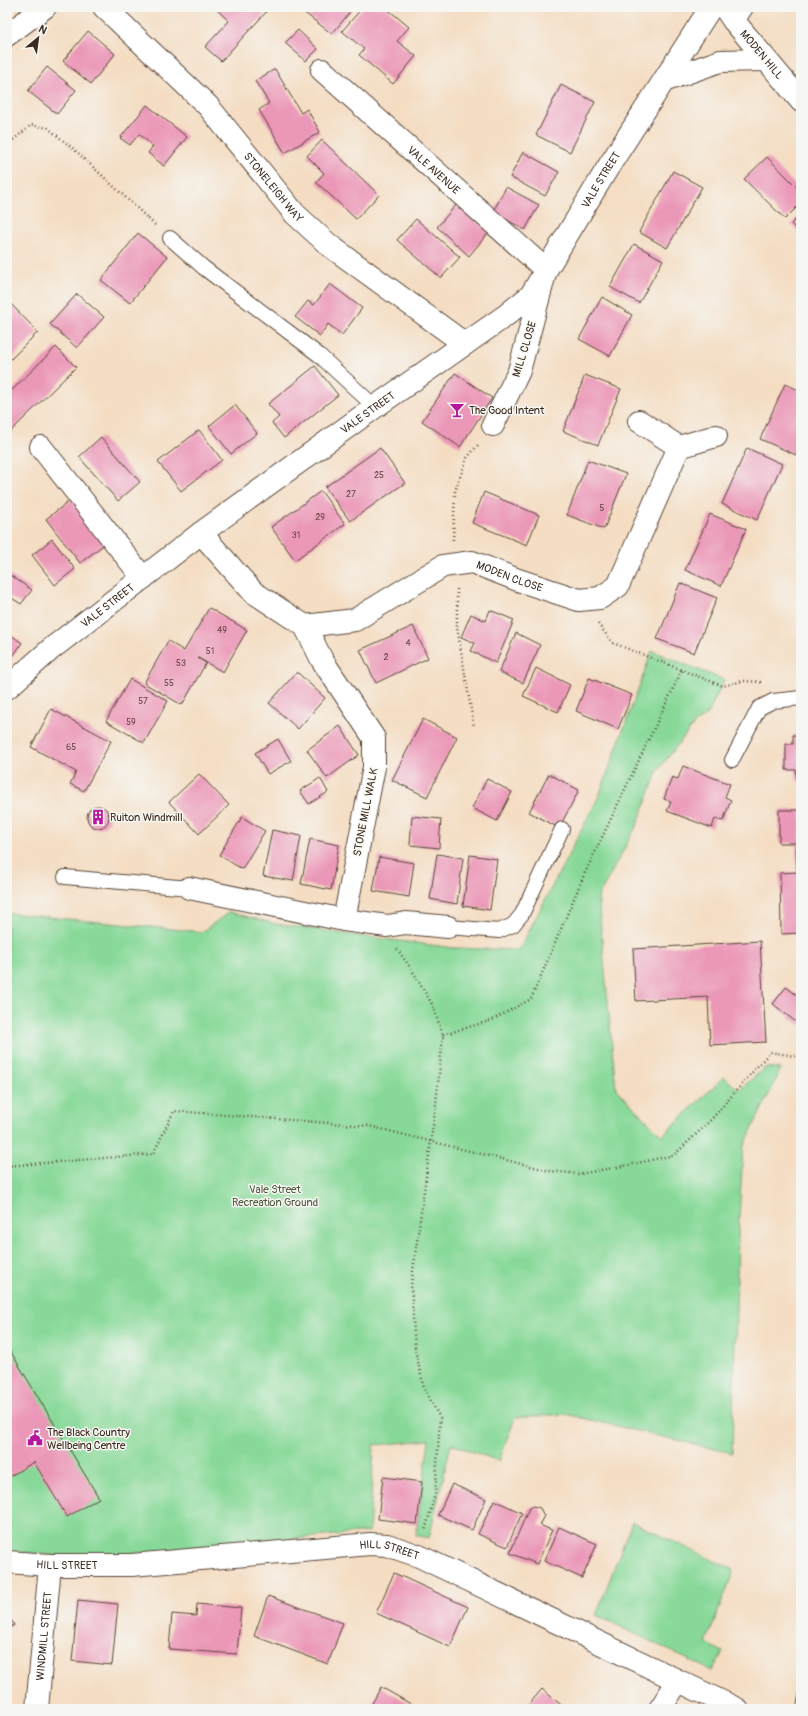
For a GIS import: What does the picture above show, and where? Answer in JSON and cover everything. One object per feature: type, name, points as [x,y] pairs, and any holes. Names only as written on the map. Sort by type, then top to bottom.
[{"type":"street","points":[[7,36],[44,7]]},
{"type":"street","name":"STONELEIGH WAY","points":[[104,7],[208,106],[295,214],[329,245],[465,344]]},
{"type":"street","name":"VALE STREET","points":[[7,688],[51,649],[201,533],[375,407],[505,316],[531,295],[607,169],[712,7]]},
{"type":"street","name":"MODEN HILL","points":[[733,11],[765,60],[801,101]]},
{"type":"street","points":[[664,81],[720,61],[765,60]]},
{"type":"street","name":"VALE AVENUE","points":[[322,70],[546,270]]},
{"type":"street","name":"MILL CLOSE","points":[[493,425],[519,371],[546,270]]},
{"type":"street","points":[[639,421],[679,447],[716,436]]},
{"type":"street","points":[[41,447],[143,578]]},
{"type":"street","name":"MODEN CLOSE","points":[[305,626],[355,620],[443,566],[472,562],[518,580],[579,600],[600,598],[618,586],[679,447]]},
{"type":"street","points":[[201,533],[253,592],[305,626]]},
{"type":"street","name":"STONE MILL WALK","points":[[305,626],[322,660],[374,738],[374,767],[344,920]]},
{"type":"street","points":[[189,888],[344,920],[387,926],[406,923],[448,928]]},
{"type":"street","name":"HILL STREET","points":[[7,1562],[132,1565],[370,1544],[387,1545],[419,1556],[737,1709]]},
{"type":"street","name":"WINDMILL STREET","points":[[37,1709],[50,1564]]},
{"type":"street","points":[[660,1709],[678,1681]]},
{"type":"lane","points":[[170,238],[204,268],[319,355],[375,407]]},
{"type":"lane","points":[[732,760],[759,708],[773,700],[801,698]]},
{"type":"lane","points":[[448,928],[498,931],[513,925],[522,914],[562,829]]},
{"type":"lane","points":[[65,878],[189,888]]},
{"type":"path","points":[[7,145],[31,125],[48,128],[77,152],[170,238]]},
{"type":"path","points":[[579,600],[613,643],[723,686],[743,681],[765,682]]},
{"type":"path","points":[[443,1035],[492,1020],[531,999],[584,875],[682,670]]},
{"type":"path","points":[[379,925],[412,970],[432,1004],[443,1035],[431,1142],[411,1285],[416,1349],[424,1388],[440,1418],[435,1494],[419,1556]]},
{"type":"path","points":[[7,1166],[153,1154],[174,1111],[369,1126],[550,1171],[579,1174],[674,1155],[709,1122],[770,1052],[801,1057]]},
{"type":"green space","name":"Vale Street Recreation Ground","points":[[652,651],[724,680],[708,714],[695,723],[658,770],[638,823],[598,897],[616,1089],[662,1136],[724,1077],[739,1090],[766,1067],[781,1069],[743,1148],[738,1236],[732,1453],[565,1414],[515,1418],[499,1461],[451,1444],[429,1538],[416,1535],[429,1440],[374,1445],[369,1532],[81,1558],[7,1551],[7,913],[202,932],[229,912],[276,924],[368,937],[455,948],[519,950],[599,796]]},
{"type":"green space","points":[[632,1522],[734,1570],[706,1643],[723,1652],[712,1671],[596,1615]]},
{"type":"building","points":[[214,7],[266,7],[269,9],[221,61],[205,47],[229,21]]},
{"type":"building","points":[[297,7],[354,7],[332,34]]},
{"type":"building","points":[[363,7],[385,7],[409,27],[397,41],[416,56],[393,84],[359,55],[364,49],[342,31]]},
{"type":"building","points":[[298,30],[318,49],[306,61],[285,43]]},
{"type":"building","points":[[88,31],[115,54],[91,84],[63,61]]},
{"type":"building","points":[[47,67],[76,90],[57,114],[28,91]]},
{"type":"building","points":[[275,69],[301,113],[307,109],[320,132],[285,153],[259,110],[269,103],[255,81]]},
{"type":"building","points":[[561,85],[595,102],[570,152],[536,135]]},
{"type":"building","points":[[147,105],[187,137],[164,166],[148,153],[153,146],[139,134],[130,145],[120,138]]},
{"type":"building","points":[[322,140],[379,195],[356,219],[316,182],[324,173],[307,156]]},
{"type":"building","points":[[523,152],[559,172],[545,196],[510,177]]},
{"type":"building","points":[[767,157],[801,191],[801,203],[785,219],[744,179]]},
{"type":"building","points":[[673,171],[702,187],[667,248],[639,232]]},
{"type":"building","points":[[506,187],[539,205],[525,230],[493,212]]},
{"type":"building","points":[[456,205],[489,232],[469,256],[437,227]]},
{"type":"building","points":[[801,214],[801,234],[791,224]]},
{"type":"building","points":[[416,219],[460,257],[441,278],[397,240]]},
{"type":"building","points":[[138,233],[167,257],[130,303],[101,280]]},
{"type":"building","points":[[634,244],[663,260],[639,303],[610,287]]},
{"type":"building","points":[[330,284],[362,308],[342,335],[328,324],[320,336],[295,317],[308,301],[314,305]]},
{"type":"building","points":[[77,294],[104,317],[77,348],[50,324]]},
{"type":"building","points":[[602,297],[632,315],[610,356],[579,339]]},
{"type":"building","points":[[7,300],[38,332],[7,363]]},
{"type":"building","points":[[56,347],[76,367],[7,435],[7,395]]},
{"type":"building","points":[[315,366],[338,395],[284,438],[272,423],[279,417],[268,404]]},
{"type":"building","name":"The Good Intent","points":[[455,373],[492,398],[460,447],[422,421]]},
{"type":"building","points":[[585,375],[621,389],[598,445],[563,431]]},
{"type":"building","points":[[785,384],[801,391],[801,443],[796,455],[760,439]]},
{"type":"building","points":[[235,405],[257,433],[231,454],[209,426]]},
{"type":"building","points":[[199,430],[222,460],[181,491],[158,462]]},
{"type":"building","points":[[101,437],[140,482],[118,501],[79,457]]},
{"type":"building","points":[[380,448],[405,483],[350,521],[325,487]]},
{"type":"building","points":[[747,448],[782,464],[757,520],[722,504]]},
{"type":"building","points":[[588,460],[626,474],[604,529],[567,515]]},
{"type":"building","points":[[321,491],[345,524],[295,560],[271,527]]},
{"type":"building","points":[[484,492],[539,515],[527,545],[472,523]]},
{"type":"building","points":[[72,499],[106,543],[80,563],[46,519]]},
{"type":"building","points":[[710,514],[746,529],[721,586],[685,570]]},
{"type":"building","points":[[52,539],[75,569],[55,585],[32,555]]},
{"type":"building","points":[[7,573],[32,590],[21,604],[7,595]]},
{"type":"building","points":[[680,583],[717,598],[694,653],[657,639]]},
{"type":"building","points":[[209,608],[247,630],[223,672],[198,658],[206,663],[182,705],[144,683],[168,641],[184,651]]},
{"type":"building","points":[[490,610],[514,620],[496,663],[471,651],[475,643],[461,637],[471,614],[486,621]]},
{"type":"building","points":[[413,626],[428,658],[376,683],[360,650]]},
{"type":"building","points":[[7,632],[22,643],[11,659],[7,656]]},
{"type":"building","points":[[516,633],[540,645],[523,683],[499,672]]},
{"type":"building","points":[[536,668],[570,685],[558,712],[523,696]]},
{"type":"building","points":[[297,672],[325,698],[298,729],[269,703]]},
{"type":"building","points":[[589,678],[632,695],[618,729],[576,711]]},
{"type":"building","points":[[130,679],[168,701],[144,743],[106,721]]},
{"type":"building","points":[[51,709],[111,741],[84,791],[70,784],[76,772],[31,747]]},
{"type":"building","points":[[423,719],[457,737],[427,797],[392,780]]},
{"type":"building","points":[[340,726],[359,755],[327,778],[307,750]]},
{"type":"building","points":[[793,735],[801,735],[801,781],[797,781],[796,770],[786,770],[786,744],[793,744]]},
{"type":"building","points":[[278,739],[291,761],[268,774],[255,753]]},
{"type":"building","points":[[683,766],[730,784],[725,797],[731,800],[723,821],[715,819],[712,828],[667,811],[671,802],[664,799],[672,777],[678,779]]},
{"type":"building","points":[[199,774],[229,805],[199,834],[169,802]]},
{"type":"building","points":[[549,774],[579,790],[559,828],[529,812]]},
{"type":"building","points":[[320,778],[328,792],[309,804],[300,791]]},
{"type":"building","points":[[487,779],[512,792],[497,821],[472,808]]},
{"type":"building","name":"Ruiton Windmill","points":[[98,806],[102,807],[108,813],[108,821],[102,827],[98,828],[94,827],[88,821],[87,817],[88,813],[94,807]]},
{"type":"building","points":[[779,810],[801,810],[801,933],[781,934],[780,873],[797,872],[796,843],[779,843]]},
{"type":"building","points":[[412,816],[441,819],[439,848],[410,845]]},
{"type":"building","points":[[242,817],[265,831],[242,869],[219,855]]},
{"type":"building","points":[[272,830],[301,836],[293,881],[263,876]]},
{"type":"building","points":[[310,839],[339,845],[331,890],[301,884]]},
{"type":"building","points":[[437,854],[463,858],[457,904],[430,899]]},
{"type":"building","points":[[470,855],[497,859],[490,910],[463,906]]},
{"type":"building","points":[[379,857],[414,863],[409,897],[373,891]]},
{"type":"building","points":[[760,941],[766,1042],[710,1045],[708,997],[636,1001],[633,949]]},
{"type":"building","points":[[786,987],[801,998],[801,1026],[773,1004]]},
{"type":"building","name":"The Black Country Wellbeing Centre","points":[[7,1333],[9,1349],[99,1498],[67,1517],[34,1462],[7,1478],[7,1414],[9,1413],[7,1410]]},
{"type":"building","points":[[383,1477],[422,1482],[417,1524],[378,1519]]},
{"type":"building","points":[[452,1484],[486,1499],[472,1530],[438,1515]]},
{"type":"building","points":[[494,1500],[522,1513],[507,1547],[478,1534]]},
{"type":"building","points":[[533,1506],[540,1508],[544,1516],[539,1525],[552,1530],[537,1564],[510,1553],[529,1508]]},
{"type":"building","points":[[559,1527],[597,1544],[582,1578],[544,1561]]},
{"type":"building","points":[[394,1573],[468,1607],[450,1647],[376,1613]]},
{"type":"building","points":[[268,1596],[343,1623],[328,1664],[254,1636]]},
{"type":"building","points":[[78,1600],[118,1604],[112,1665],[72,1661]]},
{"type":"building","points":[[197,1604],[241,1608],[237,1654],[169,1649],[172,1614],[196,1616]]},
{"type":"building","points":[[7,1614],[14,1625],[7,1629]]},
{"type":"building","points":[[381,1687],[416,1707],[415,1709],[369,1709]]},
{"type":"building","points":[[542,1689],[566,1709],[525,1709]]},
{"type":"building","points":[[800,1689],[801,1709],[796,1709]]},
{"type":"place","name":"The Good Intent","points":[[457,410]]},
{"type":"place","name":"Ruiton Windmill","points":[[98,817]]},
{"type":"place","name":"The Black Country Wellbeing Centre","points":[[35,1438]]}]
